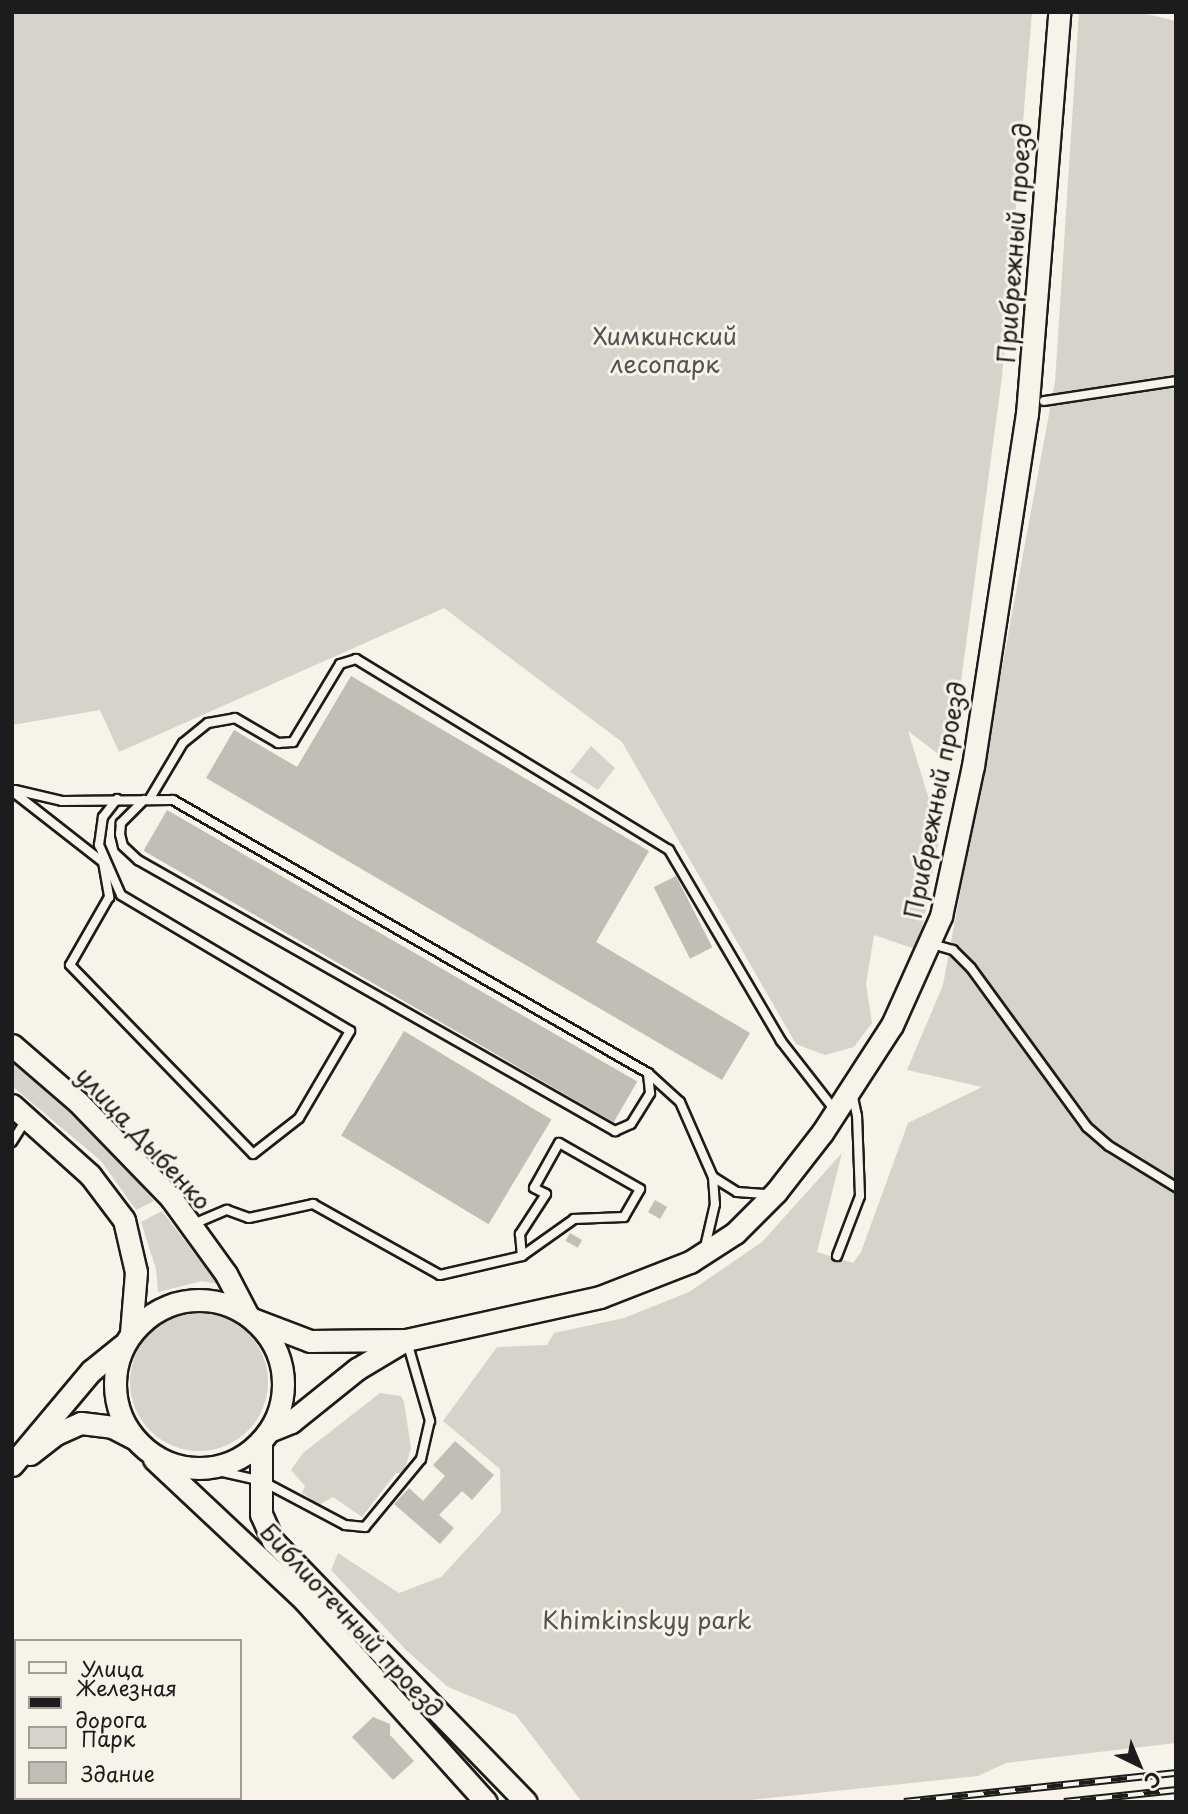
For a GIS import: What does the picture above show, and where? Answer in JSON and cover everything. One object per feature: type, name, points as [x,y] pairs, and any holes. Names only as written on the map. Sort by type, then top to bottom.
[{"type":"street","name":"Прибрежный проезд","points":[[251,1317],[310,1341],[406,1340],[600,1297],[702,1256],[735,1233],[776,1192],[836,1112],[892,1025],[932,944],[973,766],[1027,414],[1059,12]]},
{"type":"street","name":"улица Дыбенко","points":[[12,1045],[96,1120],[191,1224],[251,1317]]},
{"type":"street","points":[[20,1112],[90,1175],[124,1220],[136,1272],[128,1338],[116,1367],[114,1392],[121,1416],[139,1444]]},
{"type":"street","points":[[185,1300],[228,1304],[251,1317],[276,1348],[282,1373],[282,1399],[265,1436],[245,1455],[205,1468],[173,1464],[96,1423],[73,1425],[12,1467],[91,1371],[164,1306],[185,1300]]},
{"type":"street","name":"Прибрежный проезд","points":[[265,1436],[291,1422],[357,1369],[406,1340]]},
{"type":"street","name":"Библиотечный проезд","points":[[265,1436],[261,1514],[273,1541],[526,1802]]},
{"type":"street","name":"Библиотечный проезд","points":[[139,1444],[182,1490],[305,1601],[486,1802]]},
{"type":"lane","points":[[1044,401],[1176,381]]},
{"type":"lane","points":[[648,1073],[650,1093],[631,1124],[615,1131],[138,860],[123,846],[120,834],[129,812],[146,800],[183,743],[208,723],[235,718],[278,743],[293,742],[340,664],[356,659],[669,850],[781,1041],[836,1112]]},
{"type":"lane","points":[[12,790],[62,801],[173,800],[648,1073],[680,1101],[713,1177],[715,1204],[702,1256]]},
{"type":"lane","points":[[12,790],[103,862],[121,895],[350,1031],[299,1118],[253,1154],[70,965],[109,897],[103,862],[98,829],[117,799]]},
{"type":"lane","points":[[932,944],[953,950],[971,968],[1087,1127],[1108,1146],[1176,1187]]},
{"type":"lane","points":[[836,1256],[860,1196],[857,1116],[851,1090]]},
{"type":"lane","points":[[12,1142],[20,1112]]},
{"type":"lane","points":[[191,1224],[228,1210],[249,1217],[313,1204],[440,1275],[522,1256],[573,1219],[624,1217],[640,1189],[559,1143],[534,1188],[546,1194],[520,1234],[522,1256]]},
{"type":"lane","points":[[713,1177],[737,1192],[776,1192]]},
{"type":"lane","points":[[205,1468],[262,1481],[345,1525],[365,1527],[421,1459],[430,1421],[406,1340]]},
{"type":"green space","name":"Химкинский лесопарк","points":[[12,12],[1032,12],[1002,377],[950,763],[908,731],[940,835],[918,950],[874,935],[866,984],[872,1023],[854,1047],[825,1055],[796,1044],[622,742],[444,608],[119,752],[100,710],[12,725]]},
{"type":"green space","name":"Khimkinskyy park","points":[[1079,12],[1138,12],[1176,21],[1176,1743],[1006,1763],[978,1776],[730,1802],[582,1802],[516,1715],[448,1687],[406,1650],[331,1570],[338,1553],[399,1593],[441,1577],[501,1512],[500,1469],[443,1421],[497,1347],[547,1345],[554,1333],[624,1318],[689,1292],[762,1242],[842,1153],[817,1252],[853,1263],[861,1252],[908,1123],[982,1087],[907,1070],[943,985],[1055,382]]},
{"type":"green space","points":[[591,746],[615,768],[598,790],[570,772]]},
{"type":"green space","points":[[12,1062],[103,1140],[154,1201],[136,1210],[101,1161],[12,1086]]},
{"type":"green space","points":[[162,1211],[218,1284],[202,1281],[158,1292],[156,1269],[141,1222]]},
{"type":"green space","points":[[199,1313],[225,1319],[247,1334],[262,1356],[268,1382],[262,1408],[247,1430],[225,1445],[199,1451],[173,1445],[151,1430],[136,1408],[130,1382],[136,1356],[151,1334],[173,1319]]},
{"type":"green space","points":[[380,1393],[401,1396],[404,1402],[411,1448],[404,1473],[396,1473],[362,1517],[333,1497],[319,1505],[302,1493],[305,1486],[291,1470],[303,1453]]},
{"type":"building","points":[[351,676],[649,851],[596,942],[750,1033],[722,1080],[206,778],[234,730],[297,767]]},
{"type":"building","points":[[167,810],[637,1082],[614,1122],[144,851]]},
{"type":"building","points":[[676,876],[712,947],[690,959],[654,887]]},
{"type":"building","points":[[404,1031],[551,1120],[489,1224],[341,1136]]},
{"type":"building","points":[[655,1200],[667,1207],[660,1219],[648,1212]]},
{"type":"building","points":[[570,1233],[582,1240],[578,1248],[566,1241]]},
{"type":"building","points":[[455,1441],[494,1475],[472,1500],[462,1491],[439,1515],[454,1528],[440,1544],[394,1504],[409,1488],[423,1501],[445,1476],[433,1465]]},
{"type":"building","points":[[12,1689],[14,1689],[14,1752]]},
{"type":"building","points":[[373,1717],[390,1724],[390,1735],[414,1761],[393,1780],[352,1737]]},
{"type":"railway","points":[[904,1802],[1176,1773]]},
{"type":"railway","points":[[1064,1802],[1176,1790]]}]
